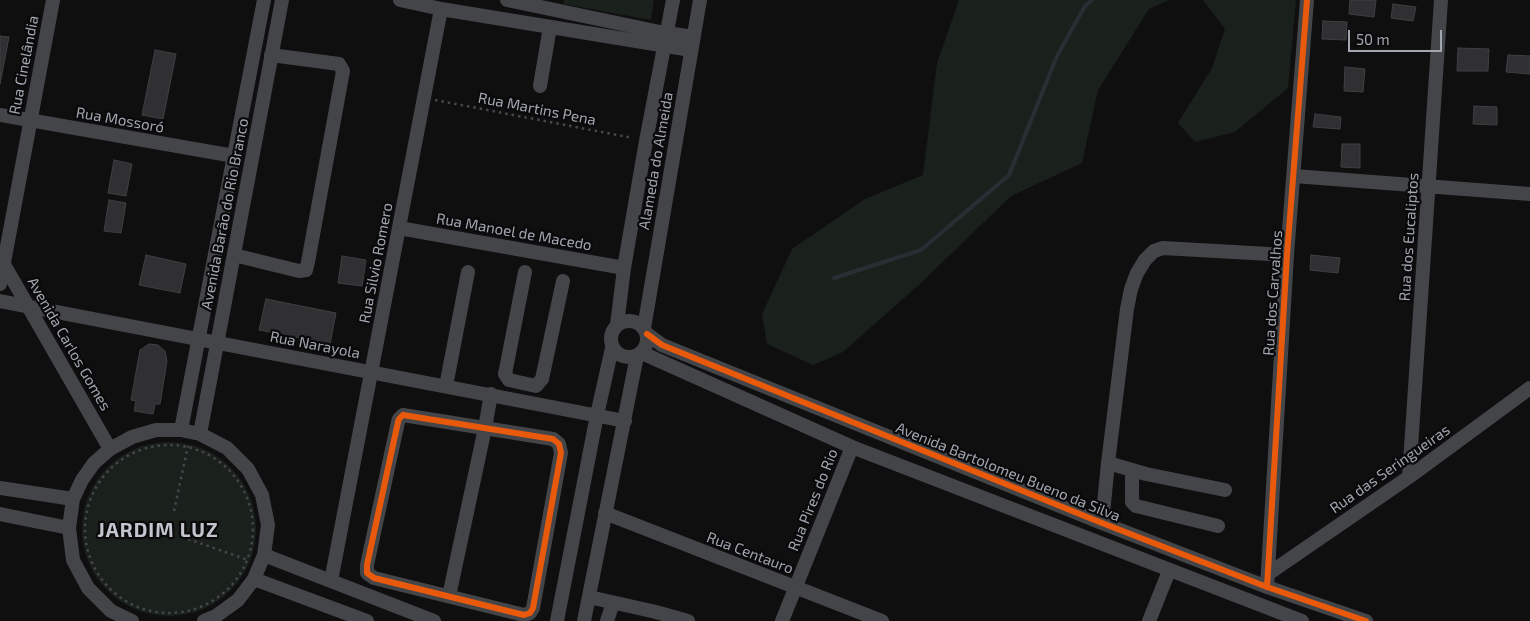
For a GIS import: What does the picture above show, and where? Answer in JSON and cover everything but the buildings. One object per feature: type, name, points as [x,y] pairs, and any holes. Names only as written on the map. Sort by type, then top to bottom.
[{"type":"street","name":"Rua Cinelândia","points":[[0,284],[2,260],[53,0]]},
{"type":"street","name":"Avenida Barão do Rio Branco","points":[[181,430],[264,0]]},
{"type":"street","name":"Avenida Barão do Rio Branco","points":[[200,434],[282,0]]},
{"type":"street","points":[[400,0],[441,10],[550,27],[692,43]]},
{"type":"street","points":[[506,0],[666,39]]},
{"type":"street","name":"Alameda do Almeida","points":[[617,325],[624,268],[673,0]]},
{"type":"street","name":"Alameda do Almeida","points":[[646,331],[700,0]]},
{"type":"street","name":"Rua dos Carvalhos","points":[[1267,581],[1287,255],[1307,0]]},
{"type":"street","name":"Rua dos Eucaliptos","points":[[1410,477],[1441,0]]},
{"type":"street","name":"Rua Silvio Romero","points":[[331,581],[441,10]]},
{"type":"street","points":[[540,86],[550,27]]},
{"type":"street","points":[[234,255],[299,271],[306,270],[308,262],[342,70],[339,64],[271,55]]},
{"type":"street","name":"Rua Mossoró","points":[[0,115],[234,156]]},
{"type":"street","points":[[1294,176],[1530,194]]},
{"type":"street","name":"Rua Manoel de Macedo","points":[[399,228],[624,268]]},
{"type":"street","points":[[1102,523],[1127,309],[1131,289],[1137,273],[1145,260],[1154,251],[1163,248],[1287,255]]},
{"type":"street","name":"Avenida Carlos Gomes","points":[[2,260],[110,449]]},
{"type":"street","points":[[446,386],[468,272]]},
{"type":"street","points":[[525,272],[505,374],[509,380],[536,386],[542,379],[563,281]]},
{"type":"street","name":"Rua Narayola","points":[[0,301],[625,421]]},
{"type":"street","points":[[557,621],[612,348],[610,335],[617,325],[626,321],[636,322],[646,331],[647,344],[639,355],[584,621]]},
{"type":"street","name":"Avenida Bartolomeu Bueno da Silva","points":[[646,331],[662,346],[1102,523],[1267,581],[1366,621]]},
{"type":"street","points":[[612,348],[618,355],[627,358],[639,355],[852,447],[1302,621]]},
{"type":"street","points":[[519,400],[522,383]]},
{"type":"street","name":"Rua das Seringueiras","points":[[1267,581],[1530,388]]},
{"type":"street","points":[[449,596],[491,394]]},
{"type":"street","points":[[406,415],[485,428],[553,439],[556,440],[561,448],[533,608],[530,613],[524,615],[374,578],[367,573],[367,565],[399,419],[406,415]]},
{"type":"street","points":[[132,621],[111,611],[88,588],[73,560],[69,528],[73,499],[82,480],[94,463],[110,449],[132,436],[156,430],[181,430],[200,434],[227,448],[248,469],[262,496],[268,525],[264,555],[254,579],[238,600],[216,616],[204,621]]},
{"type":"street","name":"Rua Pires do Rio","points":[[782,621],[852,447]]},
{"type":"street","points":[[1108,463],[1225,490]]},
{"type":"street","points":[[1132,470],[1132,502],[1136,506],[1218,526]]},
{"type":"street","points":[[0,488],[73,499]]},
{"type":"street","name":"Rua Centauro","points":[[605,513],[882,621]]},
{"type":"street","points":[[0,514],[69,528]]},
{"type":"street","points":[[264,555],[434,621]]},
{"type":"street","points":[[1149,621],[1169,571]]},
{"type":"street","points":[[254,579],[367,621]]},
{"type":"street","points":[[589,597],[688,621]]},
{"type":"street","points":[[606,621],[613,602]]},
{"type":"path","points":[[167,444],[188,446],[219,459],[240,480],[251,505],[254,534],[248,560],[232,586],[210,603],[183,612],[157,613],[130,604],[109,588],[92,565],[85,540],[86,512],[95,487],[116,463],[140,449],[167,444]]},
{"type":"path","points":[[174,511],[188,446]]},
{"type":"path","points":[[188,539],[248,560]]},
{"type":"shaded area","points":[[564,0],[654,0],[651,20],[563,4]]},
{"type":"shaded area","points":[[959,0],[1169,0],[1149,9],[1098,90],[1082,163],[1011,196],[921,283],[843,352],[813,365],[767,344],[762,314],[792,249],[865,199],[923,175],[937,63]]},
{"type":"shaded area","points":[[1203,0],[1296,0],[1288,88],[1235,132],[1195,142],[1178,123],[1212,68],[1225,29]]},
{"type":"shaded area","points":[[160,442],[178,442],[210,452],[231,467],[246,488],[256,520],[256,538],[246,570],[231,591],[210,606],[194,612],[178,616],[160,616],[128,606],[107,591],[92,570],[86,554],[82,538],[82,520],[92,488],[107,467],[128,452],[144,446]]},
{"type":"waterway","points":[[834,278],[921,250],[1009,175],[1057,56],[1085,6],[1092,0]]},
{"type":"cycle path","points":[[1267,587],[1287,255],[1307,0]]},
{"type":"cycle path","points":[[647,334],[662,345],[1102,523],[1267,587],[1366,621]]},
{"type":"cycle path","points":[[403,415],[553,439],[559,444],[561,453],[533,608],[530,613],[524,615],[374,578],[367,573],[367,565],[398,422],[403,415]]},
{"type":"district","name":"JARDIM LUZ","points":[[158,530]]}]
